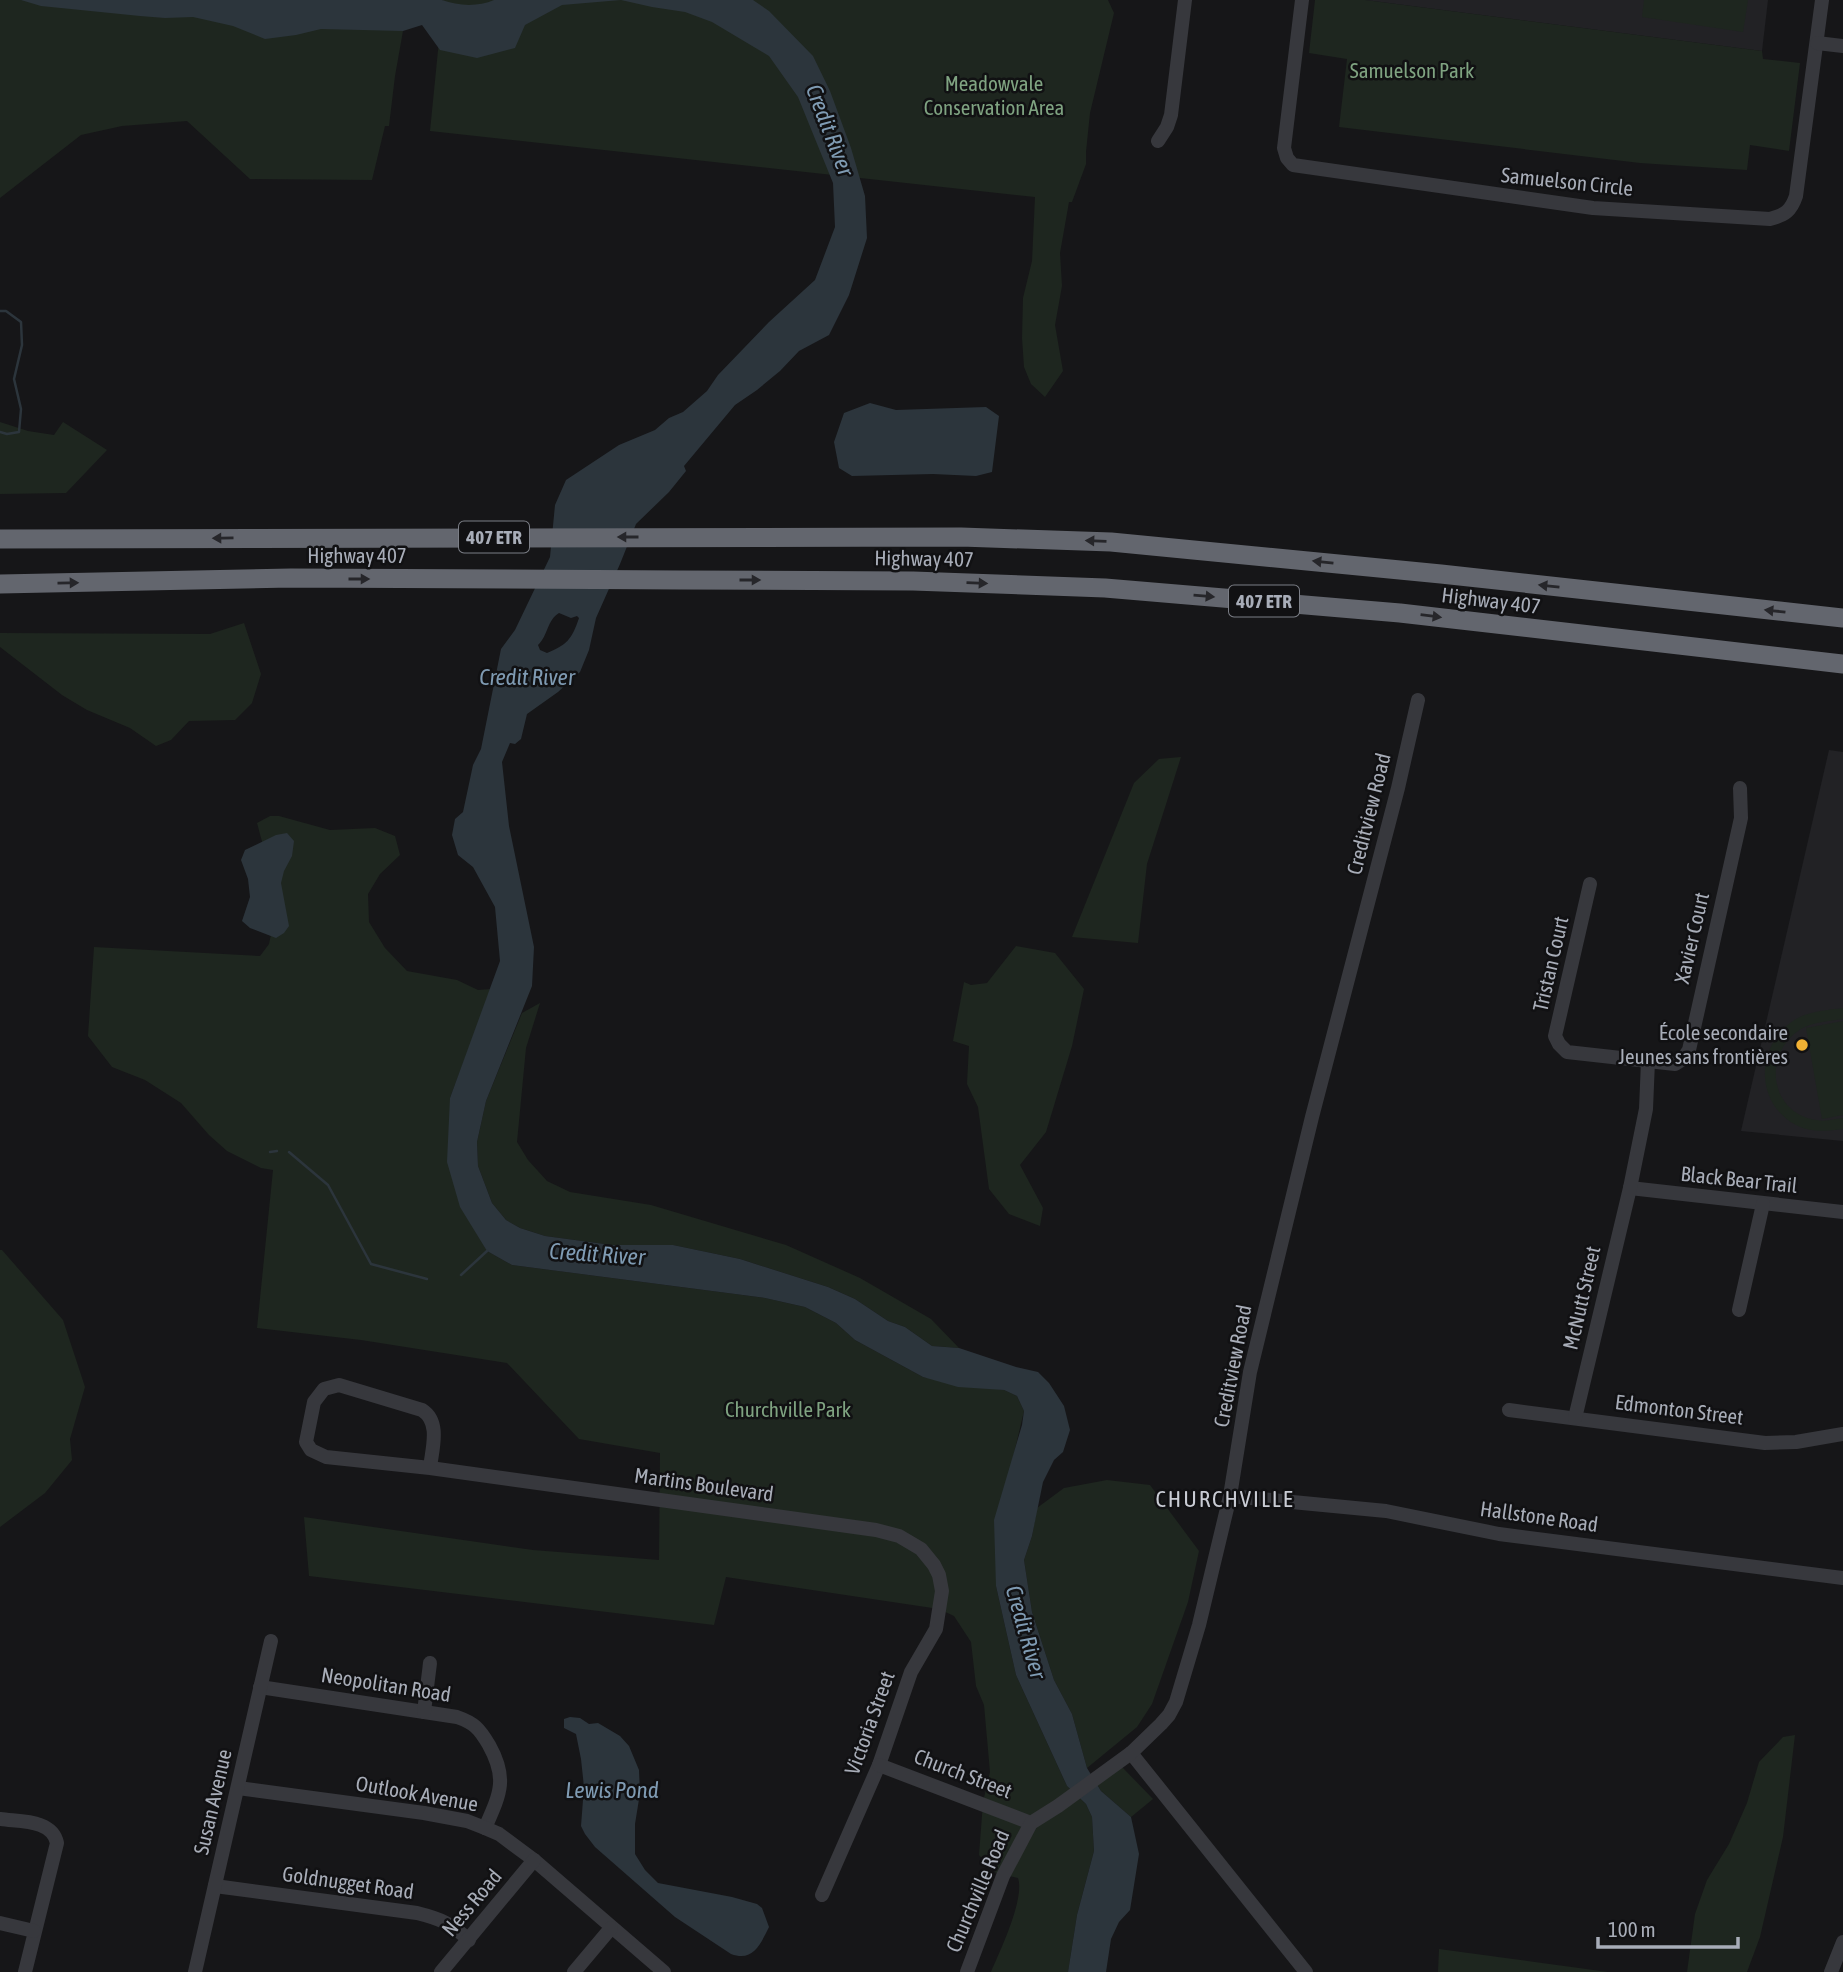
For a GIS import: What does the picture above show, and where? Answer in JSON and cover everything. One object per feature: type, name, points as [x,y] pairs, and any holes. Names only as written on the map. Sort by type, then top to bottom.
[{"type":"highway","name":"Highway 407","points":[[0,539],[961,537],[1111,541],[1843,618]]},
{"type":"highway","name":"Highway 407","points":[[0,584],[291,578],[913,581],[1105,588],[1400,613],[1843,664]]},
{"type":"street","points":[[1158,141],[1171,115],[1185,0]]},
{"type":"street","name":"Samuelson Circle","points":[[1302,0],[1284,148],[1293,165],[1593,208],[1757,219],[1784,216],[1792,209],[1796,196],[1822,0]]},
{"type":"street","points":[[1817,43],[1843,46]]},
{"type":"street","name":"Creditview Road","points":[[1131,1753],[1169,1715],[1176,1702],[1199,1625],[1230,1496],[1250,1372],[1418,700]]},
{"type":"street","name":"Xavier Court","points":[[1647,1061],[1675,1064],[1683,1059],[1689,1050],[1741,818],[1741,788]]},
{"type":"street","name":"Tristan Court","points":[[1590,884],[1555,1036],[1567,1052],[1647,1061]]},
{"type":"street","name":"McNutt Street","points":[[1575,1418],[1646,1109],[1647,1061]]},
{"type":"street","name":"Black Bear Trail","points":[[1630,1188],[1843,1212]]},
{"type":"street","points":[[1739,1310],[1763,1204]]},
{"type":"street","name":"Martins Boulevard","points":[[430,1468],[434,1426],[430,1416],[422,1410],[339,1385],[324,1389],[314,1402],[307,1446],[315,1453],[333,1459],[430,1468],[876,1530],[899,1536],[921,1549],[934,1565],[942,1591]]},
{"type":"street","name":"Edmonton Street","points":[[1508,1410],[1765,1443],[1796,1442],[1843,1434]]},
{"type":"street","name":"Hallstone Road","points":[[1230,1496],[1386,1511],[1499,1534],[1843,1578]]},
{"type":"street","name":"Victoria Street","points":[[822,1895],[879,1765],[911,1672],[936,1629],[942,1591]]},
{"type":"street","name":"Susan Avenue","points":[[195,1972],[271,1641]]},
{"type":"street","points":[[424,1712],[430,1663]]},
{"type":"street","name":"Neopolitan Road","points":[[260,1687],[457,1717],[473,1723],[497,1759],[501,1773],[495,1805],[485,1828]]},
{"type":"street","points":[[1131,1753],[1306,1972]]},
{"type":"street","name":"Churchville Road","points":[[967,1972],[1003,1876],[1031,1823],[1131,1753]]},
{"type":"street","name":"Church Street","points":[[879,1765],[1031,1823]]},
{"type":"street","name":"Outlook Avenue","points":[[238,1788],[424,1813],[467,1821],[499,1834],[534,1860],[664,1972]]},
{"type":"street","points":[[0,1819],[40,1824],[49,1828],[57,1843],[25,1972]]},
{"type":"street","name":"Ness Road","points":[[441,1972],[534,1860]]},
{"type":"street","name":"Goldnugget Road","points":[[215,1886],[417,1913],[440,1919],[469,1940]]},
{"type":"street","points":[[0,1923],[34,1931]]},
{"type":"street","points":[[574,1972],[611,1927]]},
{"type":"street","points":[[1831,1972],[1843,1943]]},
{"type":"shaded area","points":[[1365,0],[1768,0],[1762,51]]},
{"type":"shaded area","name":"École secondaire Jeunes sans frontières","points":[[1829,750],[1843,752],[1843,1141],[1741,1131]]},
{"type":"green space","points":[[0,0],[406,0],[389,126],[385,126],[372,180],[250,179],[187,121],[122,126],[81,135],[0,198]]},
{"type":"green space","name":"Meadowvale Conservation Area","points":[[443,0],[1108,0],[1114,13],[1090,113],[1086,164],[1072,202],[1069,202],[1060,253],[1062,286],[1055,325],[1063,371],[1045,397],[1031,384],[1024,367],[1023,298],[1032,261],[1035,197],[430,131]]},
{"type":"green space","name":"Samuelson Park","points":[[1315,0],[1365,0],[1762,51],[1763,59],[1800,63],[1789,151],[1750,145],[1747,170],[1640,163],[1339,127],[1347,59],[1309,53]]},
{"type":"green space","points":[[1644,0],[1748,0],[1743,32],[1642,17]]},
{"type":"green space","points":[[0,422],[28,431],[54,435],[63,422],[107,450],[66,493],[0,494]]},
{"type":"green space","points":[[244,623],[261,674],[252,703],[235,720],[189,721],[171,740],[156,746],[130,728],[87,710],[62,695],[0,647],[0,633],[210,634]]},
{"type":"green space","points":[[1181,757],[1147,864],[1138,943],[1072,937],[1134,783],[1159,759]]},
{"type":"green space","name":"Churchville Park","points":[[270,816],[330,830],[375,828],[395,836],[400,855],[380,874],[368,894],[369,922],[385,948],[407,971],[457,980],[478,990],[491,989],[450,1098],[450,1119],[487,1251],[512,1265],[765,1298],[805,1307],[836,1323],[855,1340],[923,1377],[1004,1390],[1017,1396],[1024,1411],[1011,1466],[996,1586],[1016,1675],[1067,1786],[1086,1804],[1092,1817],[1094,1851],[1077,1915],[1068,1972],[991,1972],[1015,1911],[1019,1887],[1018,1878],[996,1873],[979,1855],[983,1802],[990,1772],[984,1705],[976,1686],[971,1642],[954,1616],[939,1609],[726,1577],[714,1625],[309,1576],[304,1517],[533,1550],[659,1560],[660,1453],[579,1439],[507,1363],[361,1340],[257,1328],[273,1170],[261,1168],[227,1151],[181,1103],[145,1080],[112,1067],[88,1036],[94,947],[260,956],[269,944],[273,925],[264,849],[257,823]]},
{"type":"green space","points":[[1016,946],[1055,953],[1084,989],[1072,1046],[1046,1132],[1020,1165],[1043,1208],[1040,1226],[1009,1214],[989,1189],[978,1107],[967,1084],[969,1046],[953,1041],[964,982],[971,985],[987,983]]},
{"type":"green space","points":[[540,1003],[526,1048],[517,1142],[528,1160],[547,1181],[570,1192],[651,1205],[786,1245],[860,1278],[931,1319],[959,1348],[932,1346],[905,1327],[888,1321],[855,1299],[828,1287],[740,1259],[673,1245],[612,1245],[545,1236],[506,1220],[492,1203],[478,1166],[477,1142],[486,1101],[522,1013]]},
{"type":"green space","points":[[1843,1008],[1843,1019],[1816,1023],[1801,1029],[1780,1052],[1776,1081],[1788,1106],[1800,1115],[1816,1120],[1843,1118],[1843,1129],[1819,1131],[1802,1128],[1782,1115],[1772,1102],[1765,1072],[1767,1057],[1773,1042],[1796,1019]]},
{"type":"green space","points":[[1843,1021],[1843,1115],[1822,1119],[1806,1028]]},
{"type":"green space","points":[[0,1250],[63,1320],[85,1387],[70,1439],[72,1460],[45,1493],[0,1527]]},
{"type":"green space","points":[[1107,1480],[1150,1485],[1199,1551],[1188,1602],[1152,1704],[1137,1727],[1087,1768],[1072,1714],[1054,1680],[1032,1612],[1024,1560],[1037,1508],[1064,1488]]},
{"type":"green space","points":[[1795,1735],[1783,1837],[1760,1937],[1747,1972],[1687,1972],[1695,1914],[1707,1880],[1729,1844],[1747,1803],[1759,1762],[1783,1737]]},
{"type":"green space","points":[[1122,1767],[1153,1799],[1131,1817],[1101,1791],[1096,1782]]},
{"type":"green space","points":[[1439,1949],[1608,1972],[1438,1972]]},
{"type":"water","points":[[21,0],[442,0],[468,5],[494,0],[621,0],[562,5],[525,25],[515,48],[477,58],[440,50],[422,25],[403,31],[321,29],[265,39],[233,26],[193,17],[165,18],[41,6]]},
{"type":"water","name":"Credit River","points":[[621,0],[753,0],[769,11],[813,56],[830,91],[851,148],[865,196],[867,238],[849,295],[829,335],[799,351],[780,371],[735,405],[684,466],[686,471],[669,492],[636,524],[596,618],[589,650],[580,672],[527,714],[521,739],[515,744],[510,743],[502,762],[509,826],[534,947],[532,986],[486,1101],[477,1142],[478,1166],[492,1203],[506,1220],[520,1228],[545,1236],[612,1245],[673,1245],[740,1259],[828,1287],[855,1299],[888,1321],[905,1327],[932,1346],[959,1348],[1038,1372],[1049,1383],[1064,1406],[1070,1430],[1063,1452],[1054,1460],[1043,1482],[1024,1560],[1032,1612],[1054,1680],[1072,1714],[1087,1768],[1101,1791],[1131,1817],[1139,1854],[1130,1910],[1119,1922],[1111,1939],[1106,1972],[1068,1972],[1077,1915],[1094,1851],[1092,1817],[1086,1804],[1067,1786],[1016,1675],[996,1586],[994,1520],[1022,1425],[1024,1411],[1017,1396],[1004,1390],[958,1387],[923,1377],[855,1340],[836,1323],[805,1307],[765,1298],[512,1265],[487,1251],[460,1207],[447,1162],[450,1098],[500,961],[495,907],[473,867],[458,855],[452,835],[455,819],[463,812],[473,765],[481,749],[501,649],[515,630],[550,557],[555,505],[566,480],[619,445],[655,430],[669,418],[683,412],[707,391],[718,375],[769,322],[815,280],[835,227],[833,183],[798,97],[769,56],[712,22],[685,12]],"holes":[[[559,613],[579,618],[568,640],[547,653],[540,650],[538,645],[555,616]]]},
{"type":"water","points":[[870,403],[896,410],[986,407],[999,416],[992,472],[976,476],[852,476],[839,468],[834,442],[844,413]]},
{"type":"water","points":[[287,833],[294,841],[292,856],[281,883],[289,926],[276,938],[250,928],[242,921],[250,897],[248,879],[241,860],[245,850],[276,835]]},
{"type":"water","name":"Lewis Pond","points":[[580,1718],[589,1724],[598,1723],[620,1736],[629,1746],[639,1770],[635,1854],[645,1870],[658,1883],[732,1897],[762,1908],[769,1927],[750,1954],[731,1954],[675,1917],[595,1847],[585,1834],[581,1826],[584,1787],[581,1759],[576,1734],[564,1728],[564,1719]]},
{"type":"waterway","points":[[0,311],[6,311],[21,322],[22,345],[14,379],[21,409],[19,432],[0,432]]},
{"type":"waterway","points":[[270,1152],[277,1151]]},
{"type":"waterway","points":[[289,1152],[328,1185],[371,1264],[427,1279]]},
{"type":"waterway","points":[[461,1275],[487,1251]]},
{"type":"place","name":"École secondaire Jeunes sans frontières","points":[[1802,1045]]},
{"type":"district","name":"CHURCHVILLE","points":[[1225,1499]]}]
